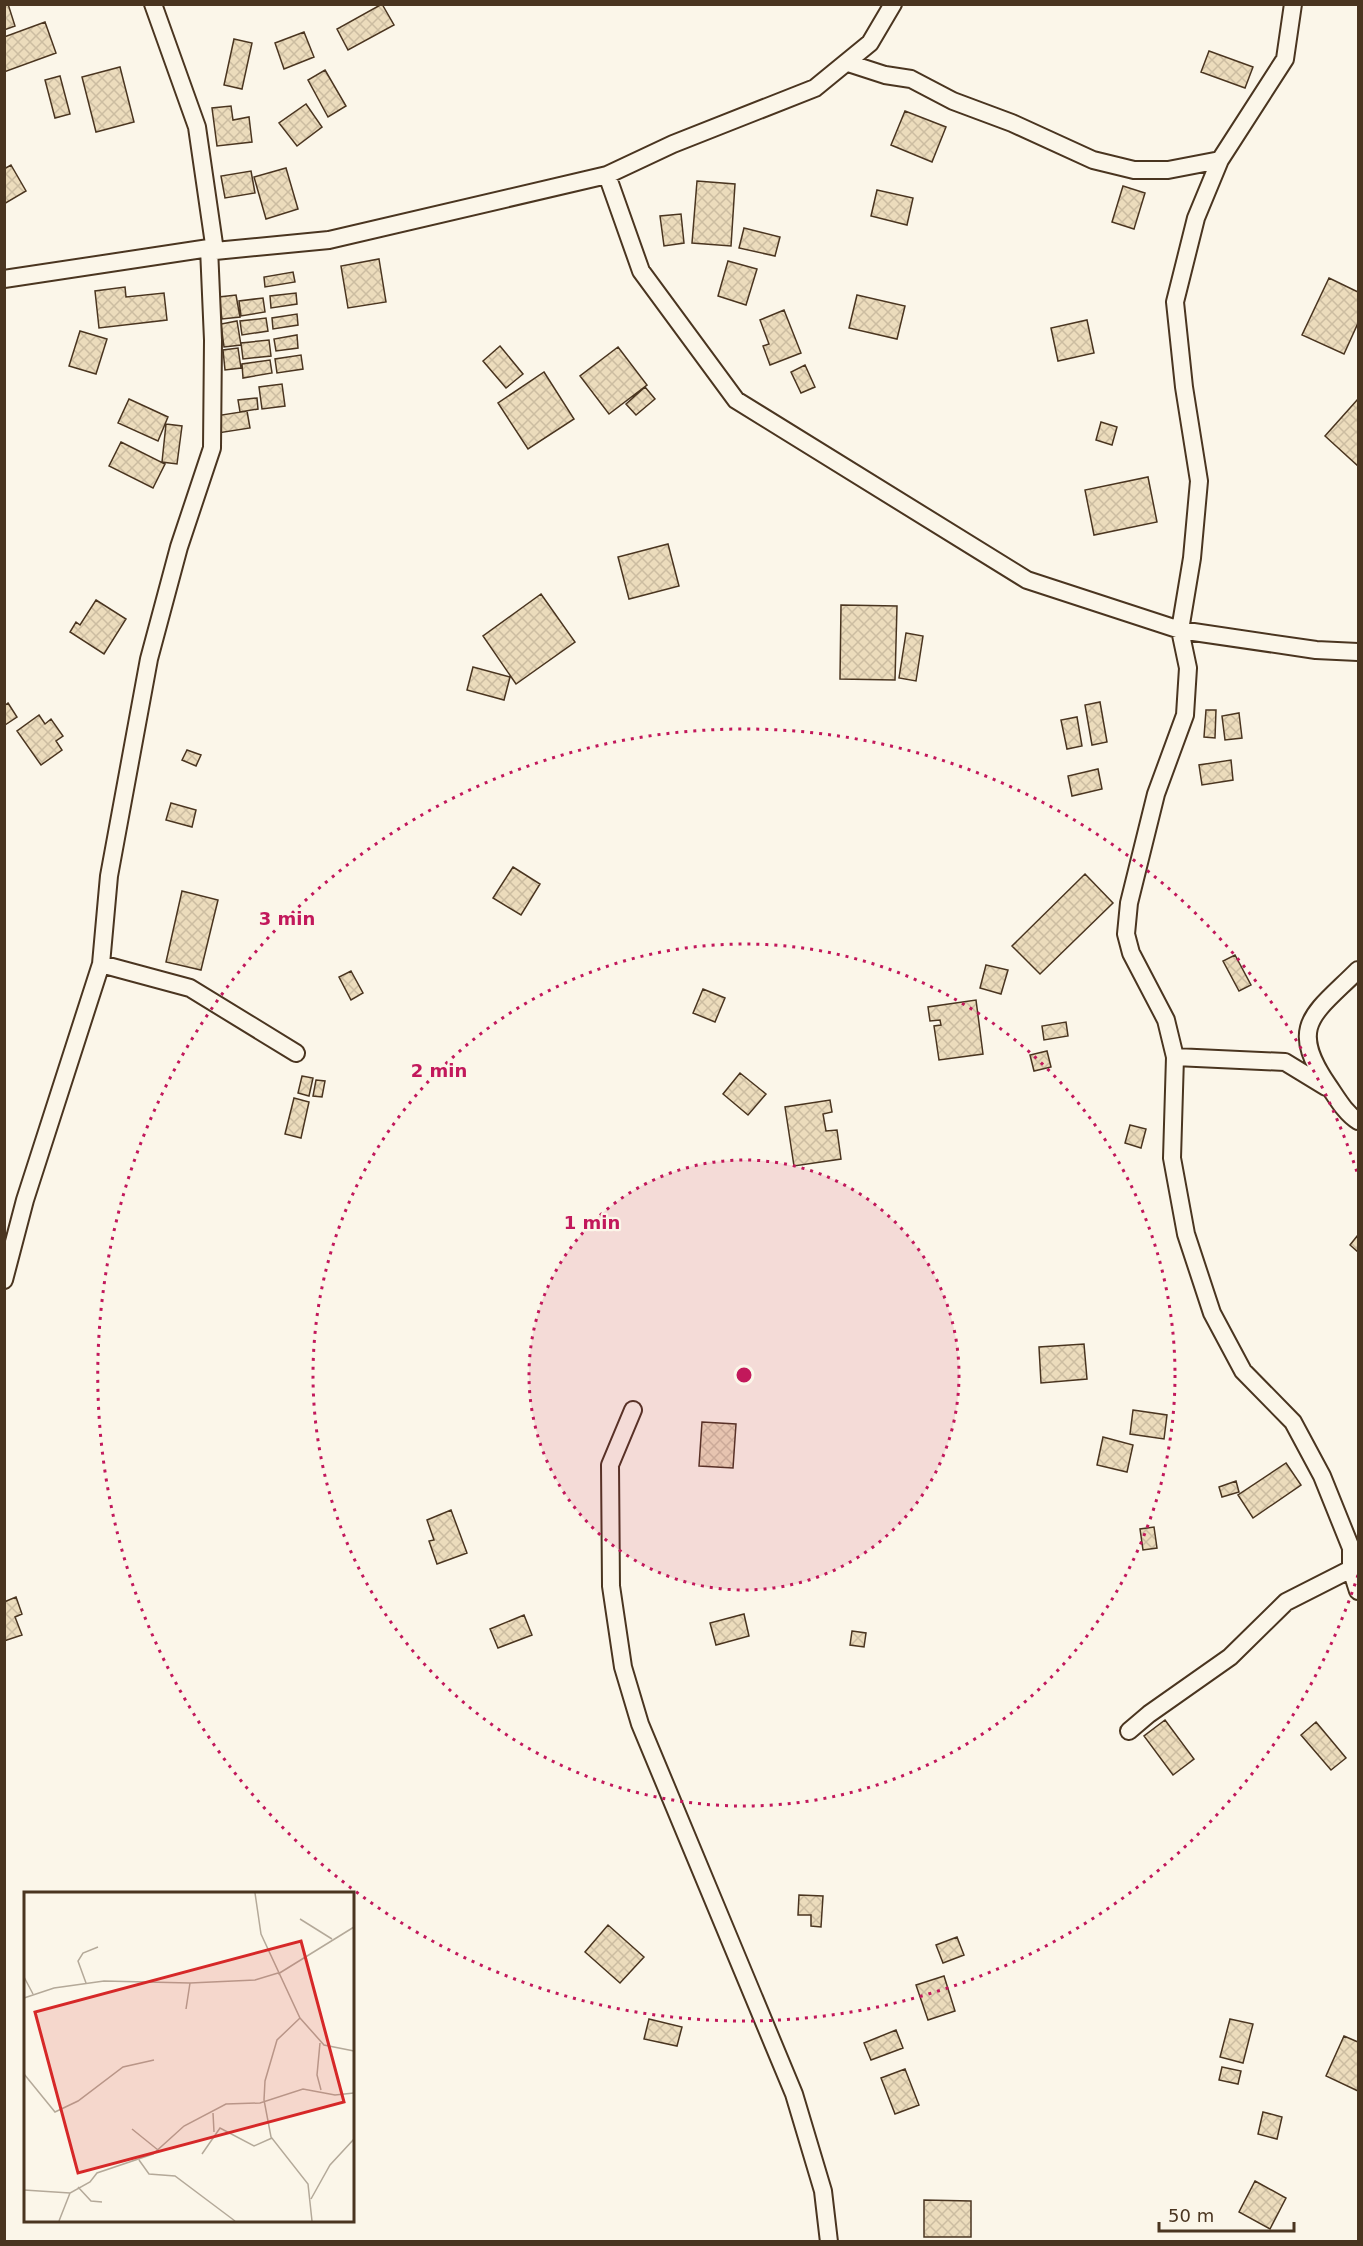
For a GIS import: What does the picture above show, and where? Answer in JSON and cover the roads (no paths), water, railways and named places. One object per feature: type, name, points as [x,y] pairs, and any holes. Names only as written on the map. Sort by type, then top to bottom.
[{"type":"street","points":[[4,1280],[25,1200],[101,964],[109,876],[149,659],[179,547],[212,448],[212,249],[197,127],[153,4]]},
{"type":"street","points":[[4,279],[212,249],[329,240],[607,175],[672,144],[814,88],[848,63],[870,43],[893,4]]},
{"type":"street","points":[[1293,4],[1285,58],[1221,160],[1196,218],[1175,302],[1184,387],[1199,481],[1192,558],[1180,630],[1188,668],[1185,715],[1156,794],[1129,903],[1125,934],[1131,953],[1166,1020],[1175,1057],[1172,1158],[1186,1234],[1212,1313],[1243,1371],[1293,1422],[1322,1476],[1351,1548],[1351,1569],[1359,1591]]},
{"type":"street","points":[[848,63],[885,75],[911,79],[953,101],[1103,162],[1134,170],[1168,170],[1221,160]]},
{"type":"street","points":[[607,175],[641,271],[736,400],[1027,580],[1180,630],[1285,646],[1359,652]]},
{"type":"street","points":[[101,964],[190,988],[296,1053]]},
{"type":"street","points":[[1359,970],[1313,1017],[1308,1029],[1308,1050],[1348,1113],[1359,1120]]},
{"type":"street","points":[[1175,1057],[1285,1062],[1332,1091]]},
{"type":"street","points":[[633,1410],[610,1465],[610,1586],[623,1667],[640,1724],[794,2094],[823,2191],[829,2241]]},
{"type":"street","points":[[1129,1731],[1149,1714],[1230,1657],[1286,1602],[1351,1569]]}]
